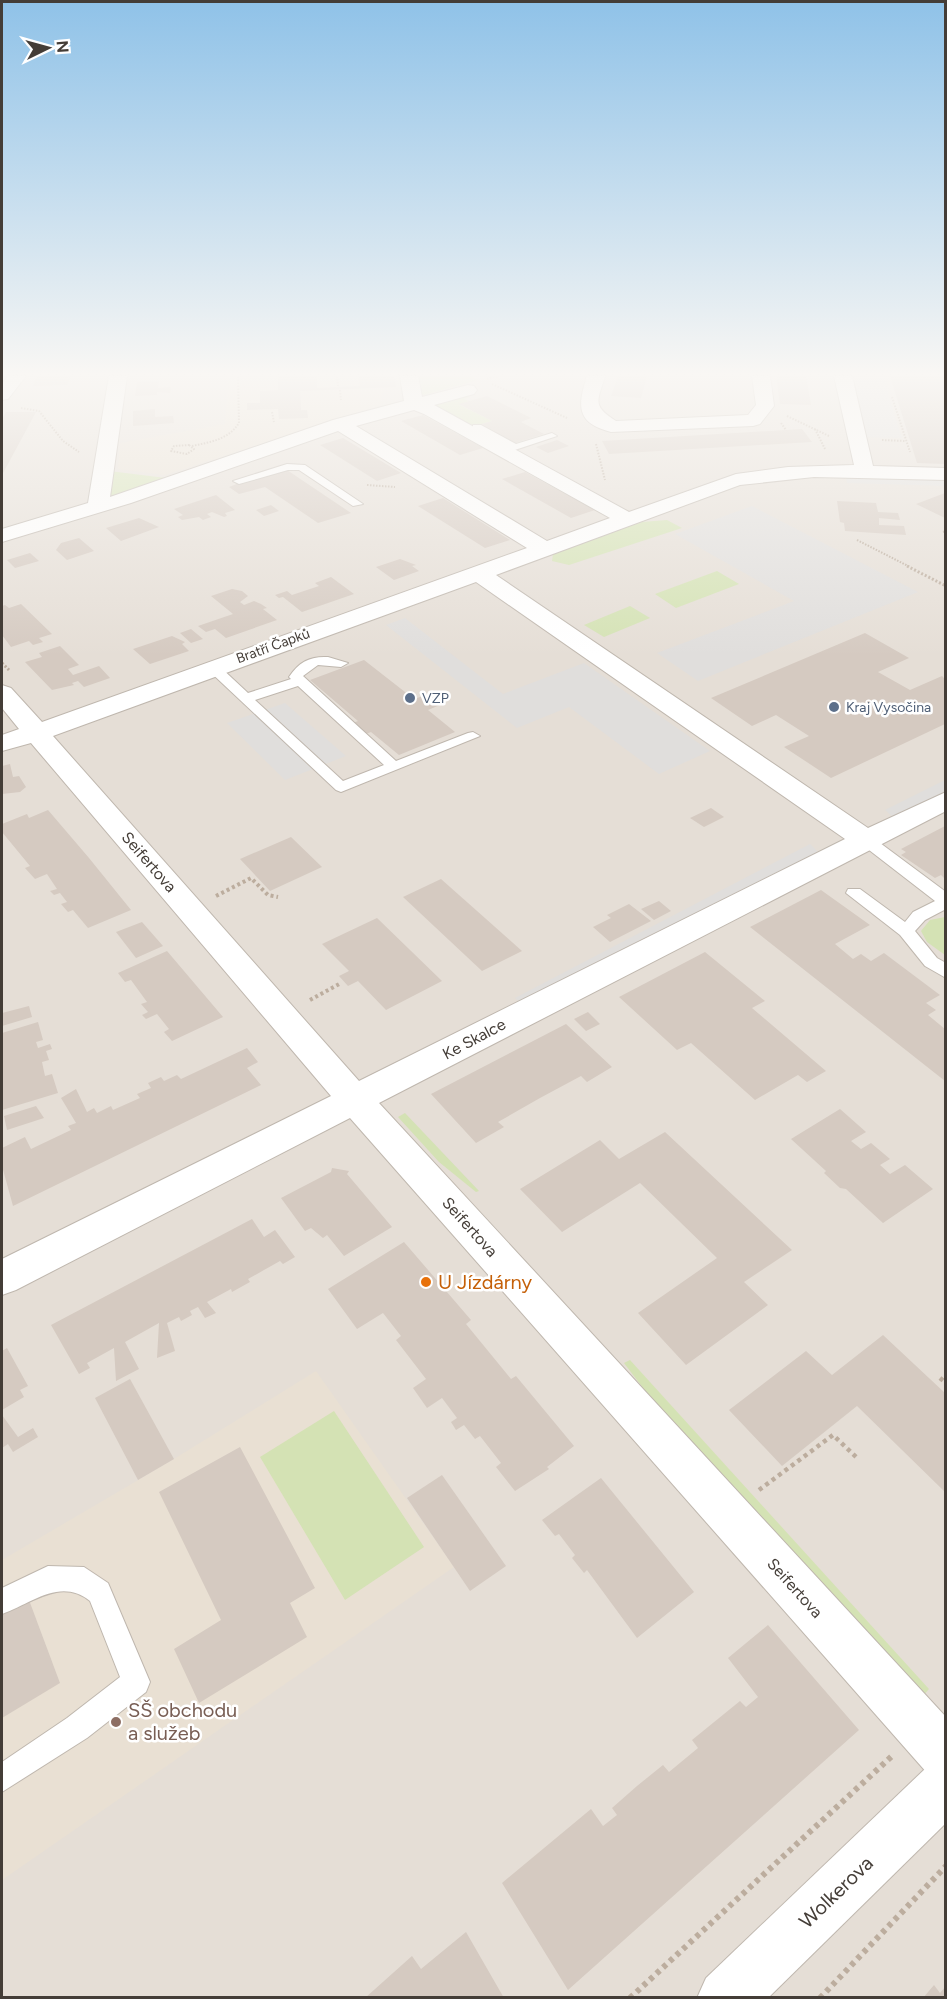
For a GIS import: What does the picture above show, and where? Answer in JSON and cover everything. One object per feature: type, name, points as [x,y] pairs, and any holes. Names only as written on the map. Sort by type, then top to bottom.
[{"type":"street","points":[[98,507],[104,469]]},
{"type":"street","points":[[2,536],[98,507],[209,469]]},
{"type":"street","points":[[411,469],[544,549]]},
{"type":"street","points":[[541,469],[620,516]]},
{"type":"street","name":"Bratří Čapků","points":[[2,743],[544,549],[620,516],[736,480],[770,474],[826,471],[945,474]]},
{"type":"street","points":[[478,573],[866,840]]},
{"type":"street","name":"Seifertova","points":[[2,693],[357,1101],[945,1756]]},
{"type":"street","name":"Ke Skalce","points":[[2,1277],[357,1101],[501,1024],[945,800]]},
{"type":"street","name":"Wolkerova","points":[[726,1998],[945,1786]]},
{"type":"lane","points":[[255,469],[264,474]]},
{"type":"lane","points":[[238,482],[282,469]]},
{"type":"lane","points":[[304,469],[357,504]]},
{"type":"lane","points":[[341,663],[331,660],[311,662],[299,671],[296,677],[393,766]]},
{"type":"lane","points":[[213,668],[341,787],[473,736]]},
{"type":"lane","points":[[246,698],[298,681]]},
{"type":"lane","points":[[866,840],[945,902],[919,916],[906,930]]},
{"type":"lane","points":[[854,893],[906,930],[932,962],[945,972]]},
{"type":"lane","points":[[2,1601],[48,1579],[84,1580],[99,1592],[136,1682],[77,1728],[2,1778]]},
{"type":"path","points":[[604,469],[620,516]]},
{"type":"path","points":[[327,484],[417,488],[432,483]]},
{"type":"path","points":[[857,540],[879,554],[945,586]]},
{"type":"path","points":[[216,896],[251,878],[268,895],[278,897]]},
{"type":"path","points":[[310,1000],[341,983]]},
{"type":"path","points":[[940,1378],[945,1383]]},
{"type":"path","points":[[759,1490],[832,1435],[856,1457]]},
{"type":"path","points":[[630,1998],[892,1755],[885,1746]]},
{"type":"path","points":[[820,1998],[945,1866]]},
{"type":"shaded area","points":[[2,469],[945,469],[945,1997],[2,1997]]},
{"type":"shaded area","points":[[120,469],[183,469],[165,475]]},
{"type":"shaded area","points":[[846,476],[943,479],[945,486],[847,483]]},
{"type":"shaded area","points":[[752,506],[918,592],[698,681],[657,653],[794,601],[675,534]]},
{"type":"shaded area","points":[[405,618],[503,694],[584,663],[710,751],[659,774],[569,707],[517,728],[386,625]]},
{"type":"shaded area","points":[[285,703],[346,756],[285,780],[227,723]]},
{"type":"shaded area","points":[[945,780],[945,793],[894,818],[885,810]]},
{"type":"shaded area","points":[[810,844],[819,853],[523,1005],[515,998]]},
{"type":"shaded area","name":"SŠ obchodu a služeb","points":[[316,1371],[454,1567],[2,1880],[2,1560],[174,1459]]},
{"type":"green space","points":[[109,471],[166,478],[110,497],[107,492]]},
{"type":"green space","points":[[667,520],[682,528],[569,565],[552,561],[553,554],[642,522]]},
{"type":"green space","points":[[717,571],[739,584],[676,608],[655,594]]},
{"type":"green space","points":[[630,606],[650,618],[604,637],[584,625]]},
{"type":"green space","points":[[946,917],[945,955],[927,942],[921,931],[930,920]]},
{"type":"green space","points":[[405,1113],[479,1191],[476,1192],[439,1162],[398,1117]]},
{"type":"green space","points":[[630,1360],[929,1689],[922,1697],[649,1396],[624,1363]]},
{"type":"green space","points":[[334,1411],[424,1547],[345,1600],[260,1457]]},
{"type":"building","points":[[358,469],[395,469],[401,473],[377,481]]},
{"type":"building","points":[[287,470],[351,513],[318,523],[265,487],[239,494],[229,487],[252,478]]},
{"type":"building","points":[[525,472],[595,510],[571,518],[502,479]]},
{"type":"building","points":[[945,493],[945,518],[916,504]]},
{"type":"building","points":[[216,495],[235,510],[225,513],[227,516],[224,517],[212,512],[207,514],[211,517],[203,520],[199,517],[182,520],[178,517],[183,515],[174,509]]},
{"type":"building","points":[[443,498],[510,540],[485,548],[418,506]]},
{"type":"building","points":[[837,501],[876,503],[878,512],[898,513],[900,520],[879,518],[879,525],[904,526],[906,535],[845,531],[844,523],[840,522]]},
{"type":"building","points":[[271,505],[279,511],[264,516],[256,510]]},
{"type":"building","points":[[139,518],[159,527],[121,541],[106,528]]},
{"type":"building","points":[[79,538],[94,551],[67,560],[56,550],[61,543]]},
{"type":"building","points":[[30,553],[39,561],[15,568],[7,560]]},
{"type":"building","points":[[400,559],[416,565],[412,566],[419,571],[394,580],[376,567]]},
{"type":"building","points":[[331,577],[354,594],[302,612],[283,597],[279,598],[275,595],[287,591],[292,595],[319,586],[315,583]]},
{"type":"building","points":[[232,589],[242,591],[248,596],[240,602],[244,605],[254,601],[261,604],[267,608],[263,609],[277,620],[226,638],[215,629],[206,632],[198,626],[233,614],[211,596]]},
{"type":"building","points":[[21,604],[52,634],[39,638],[43,642],[33,645],[29,641],[11,647],[2,635],[2,606],[9,608]]},
{"type":"building","points":[[191,629],[203,639],[191,643],[180,633]]},
{"type":"building","name":"Kraj Vysočina","points":[[865,633],[909,658],[878,672],[910,690],[942,676],[945,679],[945,724],[831,778],[784,747],[809,736],[776,715],[752,726],[711,698]]},
{"type":"building","points":[[172,636],[185,642],[182,644],[189,651],[150,664],[133,649]]},
{"type":"building","points":[[60,646],[79,665],[68,669],[73,675],[99,666],[110,678],[84,687],[78,681],[72,683],[74,685],[52,690],[25,662],[42,657],[39,653]]},
{"type":"building","points":[[364,660],[414,699],[426,695],[440,705],[428,710],[455,732],[399,755],[371,732],[366,734],[353,723],[358,721],[310,680]]},
{"type":"building","points":[[10,764],[13,777],[19,776],[26,787],[20,792],[2,794],[2,766]]},
{"type":"building","points":[[711,808],[724,817],[704,827],[690,818]]},
{"type":"building","points":[[48,810],[131,910],[88,928],[73,910],[68,912],[61,904],[67,902],[60,893],[54,895],[50,891],[57,889],[47,874],[35,879],[25,868],[30,866],[2,832],[2,824],[27,814],[29,818]]},
{"type":"building","points":[[945,826],[945,879],[941,875],[935,878],[901,855],[906,852],[901,849]]},
{"type":"building","points":[[291,837],[322,867],[270,891],[240,859]]},
{"type":"building","points":[[441,879],[522,951],[482,971],[403,897]]},
{"type":"building","points":[[821,890],[870,925],[835,944],[853,959],[861,954],[871,961],[884,953],[940,995],[926,1003],[936,1010],[928,1015],[945,1029],[945,1081],[750,927]]},
{"type":"building","points":[[659,901],[671,911],[654,920],[641,909]]},
{"type":"building","points":[[629,904],[651,921],[610,942],[593,927],[611,918],[607,915]]},
{"type":"building","points":[[377,918],[442,981],[386,1010],[358,981],[348,986],[339,976],[349,971],[322,944]]},
{"type":"building","points":[[142,922],[163,946],[136,958],[116,932]]},
{"type":"building","points":[[167,951],[223,1017],[172,1041],[164,1032],[169,1029],[157,1014],[146,1019],[142,1015],[148,1012],[141,1004],[147,1002],[131,980],[125,982],[118,973]]},
{"type":"building","points":[[705,952],[765,1001],[752,1008],[826,1071],[807,1082],[798,1075],[755,1100],[691,1043],[677,1050],[619,997]]},
{"type":"building","points":[[29,1006],[32,1017],[2,1026],[2,1013]]},
{"type":"building","points":[[588,1012],[600,1024],[586,1031],[574,1019]]},
{"type":"building","points":[[38,1022],[43,1040],[36,1042],[38,1048],[50,1044],[52,1049],[46,1051],[49,1060],[42,1062],[45,1076],[52,1074],[58,1093],[2,1110],[2,1033]]},
{"type":"building","points":[[566,1024],[612,1067],[587,1082],[581,1076],[540,1098],[498,1122],[504,1127],[476,1143],[431,1094]]},
{"type":"building","points":[[247,1048],[258,1062],[247,1068],[261,1085],[13,1206],[2,1166],[2,1148],[25,1137],[31,1149],[71,1130],[68,1126],[76,1123],[61,1098],[76,1089],[87,1112],[94,1108],[97,1113],[111,1106],[113,1110],[140,1098],[137,1094],[151,1088],[148,1083],[161,1077],[164,1081],[177,1075],[181,1079]]},
{"type":"building","points":[[36,1106],[44,1118],[7,1130],[4,1116]]},
{"type":"building","points":[[840,1109],[866,1132],[851,1141],[861,1149],[871,1143],[890,1159],[880,1165],[890,1174],[905,1165],[933,1189],[883,1223],[846,1189],[840,1188],[824,1173],[826,1171],[791,1139]]},
{"type":"building","points":[[665,1132],[792,1250],[744,1282],[768,1305],[686,1365],[638,1313],[717,1258],[640,1183],[562,1232],[520,1189],[600,1140],[619,1159]]},
{"type":"building","points":[[332,1168],[349,1171],[347,1174],[392,1227],[344,1256],[327,1235],[323,1238],[311,1228],[305,1231],[281,1198],[331,1172]]},
{"type":"building","points":[[252,1219],[264,1237],[275,1230],[295,1257],[283,1264],[280,1261],[248,1279],[250,1282],[207,1302],[216,1313],[205,1318],[198,1307],[190,1311],[192,1315],[181,1321],[179,1317],[167,1323],[175,1351],[157,1358],[159,1323],[125,1342],[139,1369],[116,1381],[114,1348],[87,1363],[90,1368],[79,1374],[51,1325]]},
{"type":"building","points":[[404,1242],[471,1320],[466,1324],[511,1379],[516,1376],[574,1446],[547,1467],[549,1469],[515,1491],[496,1467],[501,1463],[480,1436],[475,1439],[464,1425],[456,1430],[451,1422],[457,1418],[442,1398],[427,1408],[413,1388],[426,1379],[396,1340],[401,1336],[383,1313],[357,1329],[328,1289]]},
{"type":"building","points":[[883,1335],[945,1393],[945,1492],[857,1406],[782,1466],[729,1410],[806,1351],[832,1375]]},
{"type":"building","points":[[7,1348],[28,1386],[20,1390],[24,1397],[2,1410],[2,1351]]},
{"type":"building","points":[[130,1379],[174,1459],[138,1480],[95,1398]]},
{"type":"building","points":[[2,1415],[18,1437],[33,1428],[38,1437],[13,1452],[8,1444],[2,1448]]},
{"type":"building","points":[[240,1447],[315,1588],[290,1603],[307,1637],[199,1703],[174,1649],[221,1620],[159,1492]]},
{"type":"building","points":[[442,1475],[506,1566],[470,1591],[407,1498]]},
{"type":"building","points":[[601,1478],[694,1592],[637,1638],[587,1570],[584,1573],[572,1558],[575,1555],[559,1534],[555,1536],[542,1520]]},
{"type":"building","points":[[29,1600],[60,1683],[2,1718],[2,1615]]},
{"type":"building","points":[[768,1625],[859,1730],[568,1990],[502,1883],[591,1809],[603,1826],[617,1815],[612,1808],[637,1786],[663,1765],[669,1772],[698,1748],[692,1740],[740,1701],[746,1707],[758,1697],[728,1658]]},
{"type":"building","points":[[466,1932],[504,1998],[365,1998],[412,1956],[421,1969]]},
{"type":"building","points":[[934,1985],[940,1993],[945,1987],[945,1998],[923,1998]]},
{"type":"place","name":"VZP","points":[[410,698]]},
{"type":"place","name":"Kraj Vysočina","points":[[834,707]]},
{"type":"place","name":"U Jízdárny","points":[[426,1282]]},
{"type":"place","name":"SŠ obchodu a služeb","points":[[116,1722]]}]
